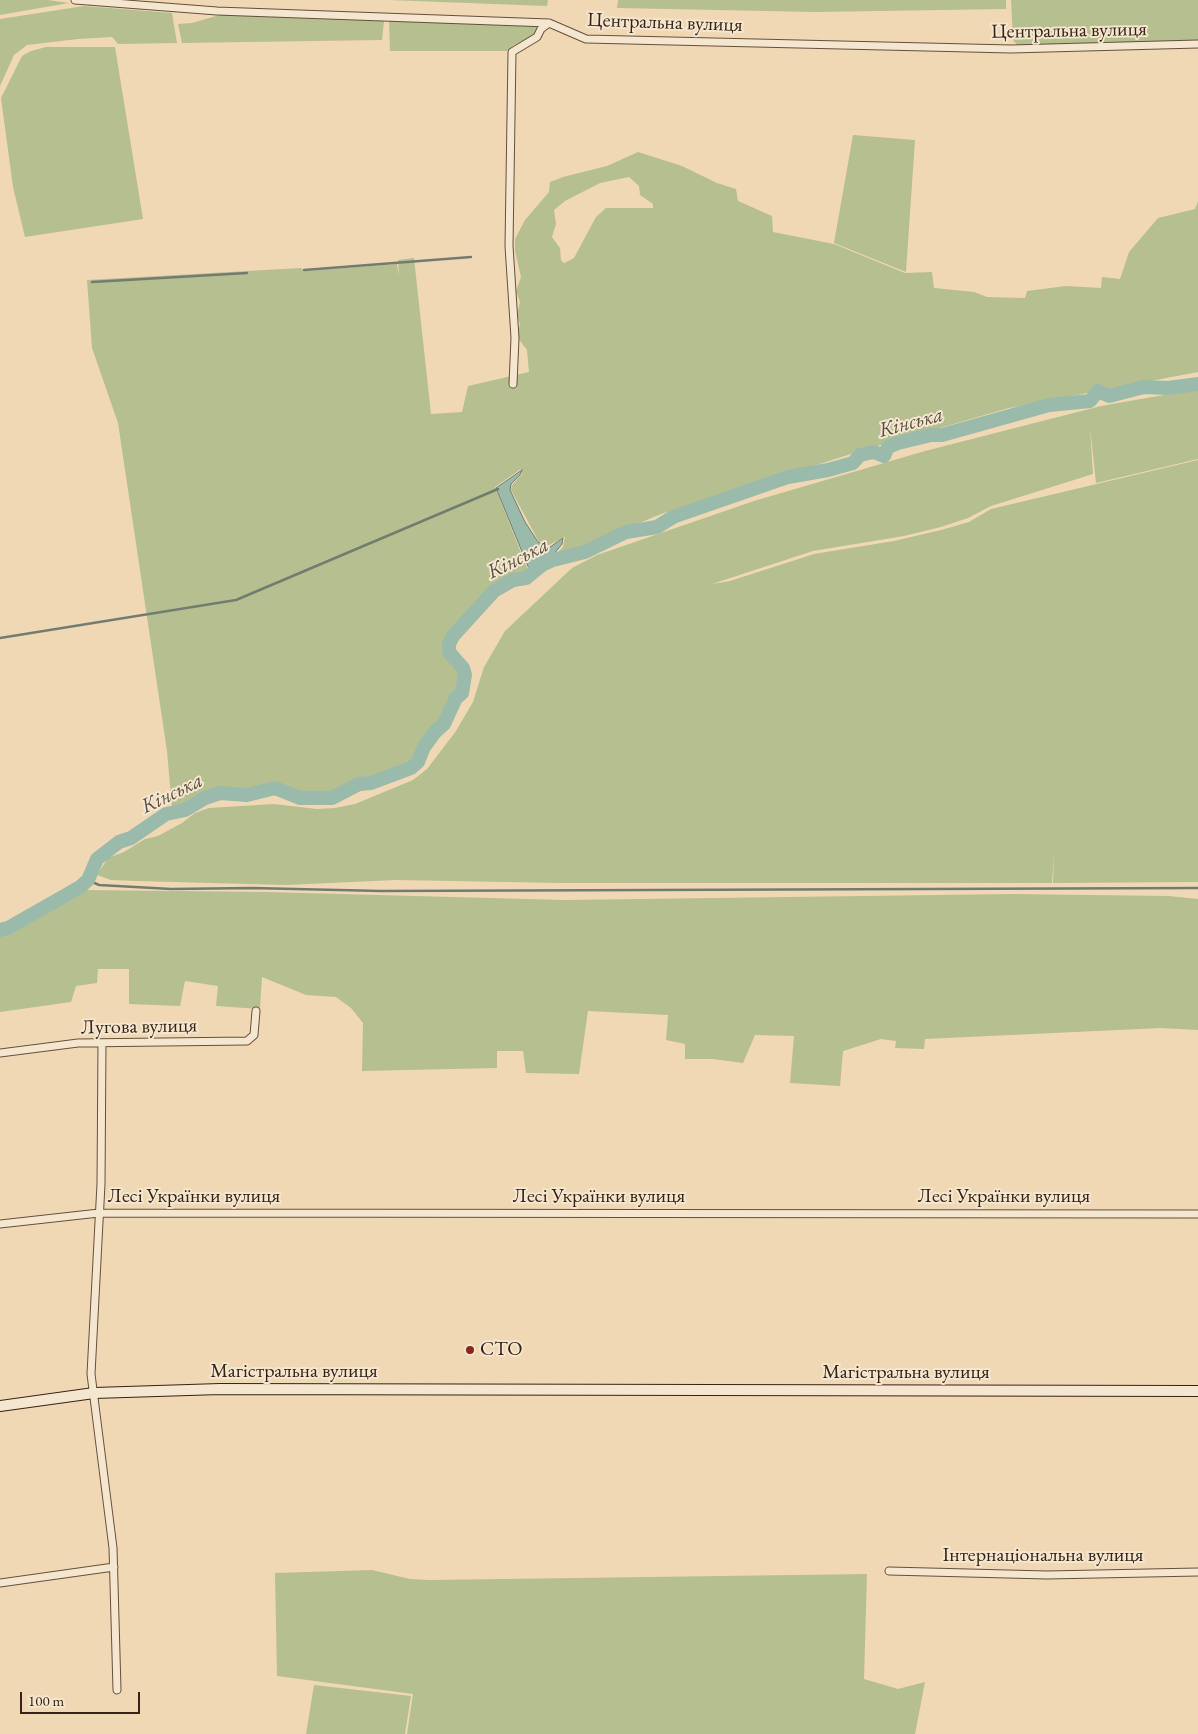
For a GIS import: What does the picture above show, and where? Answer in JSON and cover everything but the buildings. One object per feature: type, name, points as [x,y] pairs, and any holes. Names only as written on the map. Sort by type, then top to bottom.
[{"type":"main road","name":"Магістральна вулиця","points":[[0,1406],[94,1393],[220,1389],[1198,1391]]},
{"type":"street","name":"Центральна вулиця","points":[[75,0],[217,11],[549,23],[586,39],[1011,49],[1198,44]]},
{"type":"street","points":[[513,384],[515,338],[509,246],[512,52],[537,37],[541,29],[549,23]]},
{"type":"street","name":"Лугова вулиця","points":[[0,1053],[78,1043],[247,1041],[254,1035],[256,1011]]},
{"type":"street","points":[[102,1043],[102,1184],[91,1367],[114,1567],[117,1690]]},
{"type":"street","name":"Лесі Українки вулиця","points":[[0,1224],[99,1214],[1198,1214]]},
{"type":"street","points":[[0,1583],[114,1567]]},
{"type":"street","name":"Інтернаціональна вулиця","points":[[889,1571],[1047,1575],[1198,1572]]},
{"type":"green space","points":[[0,0],[48,0],[69,3],[0,15]]},
{"type":"green space","points":[[388,0],[548,0],[547,6]]},
{"type":"green space","points":[[618,0],[1006,0],[1006,9],[816,12],[617,8]]},
{"type":"green space","points":[[1011,0],[1198,0],[1198,41],[1017,45],[1013,40]]},
{"type":"green space","points":[[84,6],[172,13],[177,43],[118,44],[112,37],[27,45],[14,55],[0,86],[0,19]]},
{"type":"green space","points":[[223,14],[384,21],[382,40],[182,43],[178,24],[192,23]]},
{"type":"green space","points":[[389,21],[538,26],[533,37],[514,45],[507,51],[390,51]]},
{"type":"green space","points":[[46,47],[115,47],[143,219],[25,237],[13,187],[1,98],[22,56],[31,51]]},
{"type":"green space","points":[[853,135],[915,140],[906,272],[834,243]]},
{"type":"green space","points":[[638,152],[682,166],[717,183],[736,189],[738,201],[772,216],[773,232],[834,244],[905,273],[932,272],[934,288],[974,292],[987,297],[1025,298],[1027,291],[1066,286],[1101,288],[1102,277],[1120,279],[1129,252],[1158,218],[1195,209],[1198,201],[1198,372],[1009,408],[867,449],[661,514],[568,553],[556,555],[563,547],[565,537],[545,547],[542,541],[539,542],[511,490],[512,485],[522,474],[521,469],[495,487],[529,573],[526,576],[509,577],[495,587],[462,617],[450,634],[446,642],[445,654],[462,674],[461,684],[439,724],[410,765],[356,782],[337,793],[321,796],[301,793],[279,783],[245,791],[223,790],[172,808],[167,751],[118,423],[92,348],[87,280],[301,268],[304,271],[397,264],[399,276],[398,260],[414,258],[431,414],[462,412],[468,386],[529,372],[527,350],[517,337],[520,324],[517,315],[520,302],[516,291],[521,277],[515,251],[515,239],[525,220],[549,192],[550,182],[607,166]],"holes":[[[629,177],[639,186],[640,195],[653,204],[653,208],[606,208],[596,217],[574,258],[564,263],[561,260],[560,248],[552,237],[556,224],[554,210],[565,201],[600,183]]]},
{"type":"green space","points":[[1198,389],[1198,459],[1096,483],[1090,427],[1093,474],[991,506],[968,518],[941,527],[904,536],[813,551],[712,584],[730,581],[814,554],[894,541],[941,530],[969,522],[991,509],[1198,460],[1198,882],[1053,883],[1054,855],[1052,883],[562,883],[396,880],[286,885],[111,880],[97,875],[108,858],[124,852],[145,839],[158,836],[182,823],[195,813],[209,808],[274,804],[317,809],[335,808],[355,804],[413,780],[427,769],[456,731],[473,702],[484,667],[505,631],[572,568],[597,555],[754,501],[925,451],[1101,406]]},
{"type":"green space","points":[[85,890],[266,892],[565,900],[1012,894],[1169,896],[1198,899],[1198,1030],[1161,1028],[925,1039],[924,1049],[895,1048],[896,1041],[881,1039],[843,1051],[840,1086],[790,1083],[794,1036],[755,1035],[743,1063],[713,1059],[685,1059],[685,1044],[666,1040],[668,1015],[588,1011],[579,1074],[526,1073],[523,1051],[497,1051],[497,1068],[362,1071],[363,1023],[351,1008],[336,997],[306,995],[262,977],[260,1009],[216,1006],[218,986],[185,981],[180,1006],[129,1004],[129,969],[98,969],[97,983],[76,986],[71,1002],[0,1012],[0,934],[23,924]]},
{"type":"green space","points":[[372,1570],[410,1579],[429,1580],[867,1574],[864,1679],[898,1689],[925,1682],[915,1734],[407,1734],[413,1694],[277,1676],[275,1573]]},
{"type":"green space","points":[[314,1685],[411,1696],[405,1734],[306,1734]]},
{"type":"shaded area","points":[[522,470],[520,475],[511,484],[510,490],[525,522],[538,542],[542,544],[543,552],[563,538],[562,544],[553,555],[558,555],[559,561],[544,565],[532,576],[496,488]]},
{"type":"waterway","points":[[304,270],[471,257]]},
{"type":"waterway","points":[[92,282],[247,273]]},
{"type":"waterway","name":"Кінська","points":[[0,930],[8,928],[80,887],[88,880],[97,859],[119,842],[131,838],[166,814],[185,810],[205,798],[220,793],[247,795],[275,788],[300,798],[332,798],[359,784],[371,783],[411,768],[418,762],[424,747],[435,732],[444,724],[456,698],[462,693],[465,675],[463,668],[449,652],[449,644],[453,636],[494,591],[513,580],[526,578],[542,565],[553,560],[585,552],[626,532],[657,527],[673,517],[788,477],[828,470],[853,463],[860,455],[874,452],[884,456],[888,447],[898,443],[931,435],[942,435],[1049,405],[1090,401],[1098,391],[1109,396],[1144,387],[1168,388],[1198,384]]},
{"type":"waterway","points":[[0,638],[236,600],[498,489]]},
{"type":"waterway","points":[[88,880],[99,885],[171,889],[252,888],[381,891],[1198,888]]},
{"type":"place","name":"СТО","points":[[470,1350]]}]
